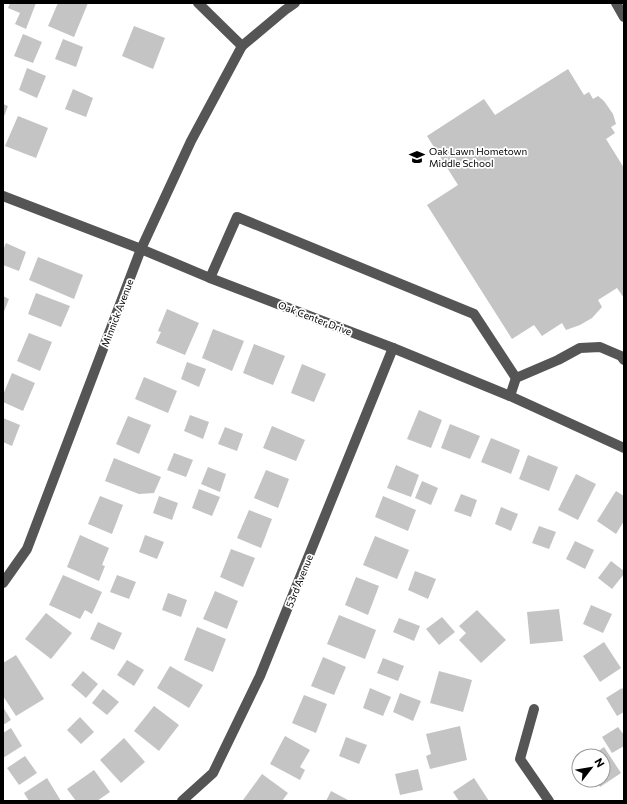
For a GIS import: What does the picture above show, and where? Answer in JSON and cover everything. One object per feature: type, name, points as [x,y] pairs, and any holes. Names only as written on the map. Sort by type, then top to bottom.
[{"type":"street","points":[[198,3],[242,46],[295,3]]},
{"type":"street","points":[[616,3],[624,17]]},
{"type":"street","name":"Minnick Avenue","points":[[3,583],[27,548],[142,249],[191,140],[242,46]]},
{"type":"street","name":"Oak Center Drive","points":[[3,196],[142,249],[210,278],[393,348],[510,396],[624,448]]},
{"type":"street","points":[[210,278],[237,217],[474,314],[516,378]]},
{"type":"street","points":[[510,396],[516,378],[558,360],[580,348],[600,347],[622,356],[624,360]]},
{"type":"street","name":"53rd Avenue","points":[[182,801],[213,773],[260,676],[393,348]]},
{"type":"street","points":[[534,709],[520,759],[549,801]]},
{"type":"building","points":[[10,3],[36,3],[26,29],[15,24],[20,13],[8,8]]},
{"type":"building","points":[[58,3],[88,3],[74,37],[48,26]]},
{"type":"building","points":[[134,26],[165,38],[153,69],[122,56]]},
{"type":"building","points":[[23,34],[42,42],[33,63],[14,56]]},
{"type":"building","points":[[63,39],[83,47],[76,67],[55,59]]},
{"type":"building","points":[[27,68],[46,76],[37,98],[19,90]]},
{"type":"building","name":"Oak Lawn Hometown Middle School","points":[[568,69],[584,95],[589,92],[593,99],[598,96],[604,101],[613,114],[616,124],[611,127],[615,133],[606,139],[624,168],[624,298],[617,288],[598,300],[602,307],[592,318],[580,325],[566,330],[562,323],[542,336],[534,325],[512,339],[427,205],[458,185],[427,136],[484,99],[495,115]]},
{"type":"building","points":[[73,89],[93,98],[86,117],[65,109]]},
{"type":"building","points":[[3,104],[8,106],[3,119]]},
{"type":"building","points":[[18,116],[48,128],[36,158],[5,146]]},
{"type":"building","points":[[6,243],[26,252],[19,271],[3,265],[3,250]]},
{"type":"building","points":[[38,257],[83,275],[74,299],[29,280]]},
{"type":"building","points":[[36,293],[70,306],[61,327],[28,314]]},
{"type":"building","points":[[3,296],[9,299],[3,314]]},
{"type":"building","points":[[167,309],[199,323],[185,355],[156,343],[161,332],[158,331]]},
{"type":"building","points":[[213,329],[244,341],[232,371],[202,358]]},
{"type":"building","points":[[29,333],[52,342],[40,371],[17,361]]},
{"type":"building","points":[[254,344],[285,356],[273,385],[243,373]]},
{"type":"building","points":[[187,362],[206,369],[199,387],[181,379]]},
{"type":"building","points":[[302,364],[326,374],[314,402],[291,393]]},
{"type":"building","points":[[12,373],[35,383],[23,411],[3,402],[3,395]]},
{"type":"building","points":[[144,377],[177,391],[168,413],[135,399]]},
{"type":"building","points":[[419,410],[442,420],[431,448],[407,439]]},
{"type":"building","points":[[190,415],[209,422],[203,439],[184,431]]},
{"type":"building","points":[[128,416],[151,425],[139,454],[116,444]]},
{"type":"building","points":[[3,418],[20,425],[12,446],[3,442]]},
{"type":"building","points":[[450,424],[480,436],[470,459],[441,448]]},
{"type":"building","points":[[272,426],[305,440],[296,461],[263,448]]},
{"type":"building","points":[[225,427],[243,434],[237,451],[218,444]]},
{"type":"building","points":[[491,438],[520,450],[511,474],[481,462]]},
{"type":"building","points":[[174,453],[193,460],[186,477],[167,470]]},
{"type":"building","points":[[528,455],[558,467],[549,491],[519,479]]},
{"type":"building","points":[[114,458],[161,477],[154,493],[139,494],[105,481]]},
{"type":"building","points":[[396,465],[419,475],[411,497],[387,488]]},
{"type":"building","points":[[208,467],[226,474],[220,492],[201,484]]},
{"type":"building","points":[[266,470],[289,479],[278,508],[254,498]]},
{"type":"building","points":[[576,474],[596,484],[578,520],[558,510]]},
{"type":"building","points":[[422,481],[438,488],[431,505],[415,498]]},
{"type":"building","points":[[199,489],[220,497],[212,516],[192,508]]},
{"type":"building","points":[[616,491],[624,496],[624,521],[616,534],[597,521]]},
{"type":"building","points":[[461,494],[477,500],[471,517],[454,511]]},
{"type":"building","points":[[100,496],[123,505],[112,534],[88,524]]},
{"type":"building","points":[[159,496],[178,503],[172,520],[153,513]]},
{"type":"building","points":[[383,496],[416,510],[408,531],[375,517]]},
{"type":"building","points":[[501,507],[518,514],[511,531],[495,524]]},
{"type":"building","points":[[249,510],[272,519],[261,548],[237,538]]},
{"type":"building","points":[[539,526],[556,532],[549,549],[532,543]]},
{"type":"building","points":[[80,535],[109,548],[102,565],[105,566],[99,581],[67,567]]},
{"type":"building","points":[[145,535],[164,542],[157,559],[139,552]]},
{"type":"building","points":[[375,536],[409,550],[397,579],[363,565]]},
{"type":"building","points":[[575,541],[594,550],[585,569],[566,559]]},
{"type":"building","points":[[231,549],[255,558],[243,587],[220,577]]},
{"type":"building","points":[[611,561],[624,571],[624,574],[612,589],[598,578]]},
{"type":"building","points":[[415,571],[436,579],[428,599],[408,590]]},
{"type":"building","points":[[63,575],[102,592],[92,614],[85,610],[80,619],[49,605]]},
{"type":"building","points":[[117,575],[136,582],[129,599],[110,592]]},
{"type":"building","points":[[356,577],[379,586],[368,615],[345,605]]},
{"type":"building","points":[[215,591],[238,601],[227,629],[203,619]]},
{"type":"building","points":[[168,593],[187,600],[181,617],[162,610]]},
{"type":"building","points":[[591,605],[612,614],[603,633],[583,624]]},
{"type":"building","points":[[559,609],[563,641],[530,644],[527,612]]},
{"type":"building","points":[[477,610],[506,640],[481,663],[459,640],[466,633],[459,626]]},
{"type":"building","points":[[46,613],[72,633],[51,659],[25,639]]},
{"type":"building","points":[[339,615],[376,630],[365,659],[327,644]]},
{"type":"building","points":[[442,617],[455,632],[439,645],[426,629]]},
{"type":"building","points":[[399,618],[420,626],[414,641],[393,632]]},
{"type":"building","points":[[98,622],[122,633],[114,650],[90,639]]},
{"type":"building","points":[[197,627],[226,639],[213,672],[184,660]]},
{"type":"building","points":[[604,642],[621,668],[600,682],[583,656]]},
{"type":"building","points":[[16,655],[44,699],[16,716],[3,696],[3,663]]},
{"type":"building","points":[[323,657],[346,667],[334,695],[311,686]]},
{"type":"building","points":[[383,658],[404,666],[398,681],[377,673]]},
{"type":"building","points":[[127,660],[144,670],[134,686],[117,675]]},
{"type":"building","points":[[170,666],[203,685],[189,708],[157,688]]},
{"type":"building","points":[[83,671],[98,684],[86,698],[71,685]]},
{"type":"building","points":[[439,671],[472,680],[463,712],[430,703]]},
{"type":"building","points":[[370,688],[391,697],[383,716],[363,708]]},
{"type":"building","points":[[622,688],[624,691],[624,712],[617,716],[606,698]]},
{"type":"building","points":[[103,689],[119,702],[107,715],[92,703]]},
{"type":"building","points":[[400,693],[421,701],[413,721],[393,712]]},
{"type":"building","points":[[304,695],[327,704],[316,733],[292,723]]},
{"type":"building","points":[[154,706],[179,725],[159,751],[134,731]]},
{"type":"building","points":[[3,707],[11,720],[3,725]]},
{"type":"building","points":[[80,717],[94,732],[81,744],[67,730]]},
{"type":"building","points":[[460,726],[467,760],[430,769],[426,756],[431,754],[426,734]]},
{"type":"building","points":[[618,727],[624,735],[624,746],[612,753],[611,748],[609,748],[602,737]]},
{"type":"building","points":[[11,728],[22,746],[3,758],[3,733]]},
{"type":"building","points":[[285,736],[310,750],[300,767],[305,770],[300,780],[270,764]]},
{"type":"building","points":[[346,737],[367,745],[359,764],[339,756]]},
{"type":"building","points":[[124,738],[145,762],[121,783],[100,760]]},
{"type":"building","points":[[25,756],[37,773],[19,785],[7,768]]},
{"type":"building","points":[[611,758],[621,773],[611,780]]},
{"type":"building","points":[[418,769],[423,790],[400,795],[395,774]]},
{"type":"building","points":[[94,770],[110,792],[97,801],[76,801],[67,789]]},
{"type":"building","points":[[262,774],[288,793],[282,801],[243,800]]},
{"type":"building","points":[[47,778],[61,801],[29,801],[24,793]]},
{"type":"building","points":[[474,778],[489,801],[459,801],[453,792]]},
{"type":"building","points":[[331,791],[350,801],[326,801]]},
{"type":"place","name":"Oak Lawn Hometown Middle School","points":[[417,157]]}]
